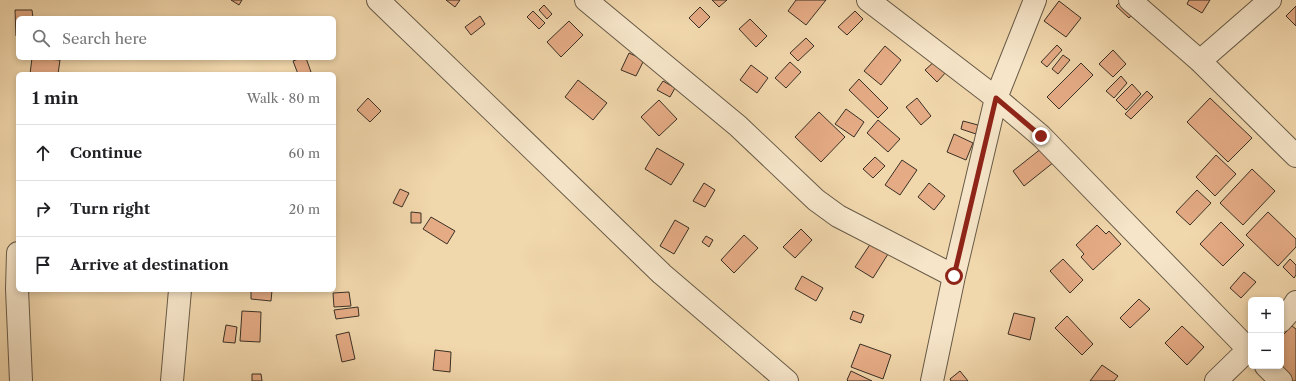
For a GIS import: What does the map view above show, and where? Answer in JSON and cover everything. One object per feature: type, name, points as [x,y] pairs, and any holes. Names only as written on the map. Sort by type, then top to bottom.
[{"type":"street","points":[[378,0],[662,274],[787,381]]},
{"type":"street","points":[[586,0],[738,126],[816,200],[838,216],[954,276]]},
{"type":"street","points":[[868,0],[996,98],[1051,146],[1248,347]]},
{"type":"street","points":[[932,381],[954,276],[996,98],[1035,0]]},
{"type":"street","points":[[1130,0],[1200,61],[1296,156]]},
{"type":"street","points":[[1200,61],[1270,0]]},
{"type":"street","points":[[17,292],[21,381]]},
{"type":"street","points":[[172,381],[180,292]]},
{"type":"street","points":[[1284,317],[1296,302]]},
{"type":"street","points":[[1216,381],[1248,351]]},
{"type":"street","points":[[1269,369],[1281,381]]},
{"type":"building","points":[[231,0],[242,0],[239,5]]},
{"type":"building","points":[[446,0],[460,0],[455,7]]},
{"type":"building","points":[[712,0],[727,0],[719,7]]},
{"type":"building","points":[[796,0],[826,0],[806,25],[788,11]]},
{"type":"building","points":[[1122,0],[1137,9],[1129,18],[1116,6]]},
{"type":"building","points":[[1189,0],[1210,0],[1202,13],[1187,4]]},
{"type":"building","points":[[1059,1],[1081,18],[1066,37],[1044,21]]},
{"type":"building","points":[[544,5],[552,14],[547,19],[539,10]]},
{"type":"building","points":[[1296,6],[1296,26],[1286,16]]},
{"type":"building","points":[[700,7],[710,17],[699,28],[689,18]]},
{"type":"building","points":[[15,10],[32,10],[33,16],[16,16],[16,36]]},
{"type":"building","points":[[533,11],[545,23],[539,29],[527,17]]},
{"type":"building","points":[[855,11],[863,19],[847,35],[838,27]]},
{"type":"building","points":[[480,16],[485,24],[471,35],[465,27]]},
{"type":"building","points":[[750,19],[767,36],[756,47],[739,29]]},
{"type":"building","points":[[569,21],[583,35],[561,57],[547,42]]},
{"type":"building","points":[[806,38],[814,46],[798,61],[790,53]]},
{"type":"building","points":[[1057,45],[1062,50],[1047,67],[1041,62]]},
{"type":"building","points":[[885,46],[901,60],[881,85],[864,71]]},
{"type":"building","points":[[1113,50],[1126,64],[1113,77],[1099,64]]},
{"type":"building","points":[[629,53],[644,60],[636,76],[621,70]]},
{"type":"building","points":[[1063,55],[1070,60],[1058,74],[1052,69]]},
{"type":"building","points":[[32,60],[60,60],[58,72],[30,72]]},
{"type":"building","points":[[307,60],[311,72],[297,72],[293,61]]},
{"type":"building","points":[[936,60],[947,71],[937,82],[925,70]]},
{"type":"building","points":[[790,62],[801,72],[786,88],[775,78]]},
{"type":"building","points":[[1081,63],[1093,75],[1059,109],[1047,97]]},
{"type":"building","points":[[751,65],[768,78],[757,93],[740,80]]},
{"type":"building","points":[[1121,76],[1127,83],[1114,98],[1106,91]]},
{"type":"building","points":[[859,79],[888,108],[878,118],[849,90]]},
{"type":"building","points":[[578,80],[607,103],[593,120],[565,97]]},
{"type":"building","points":[[663,81],[675,88],[670,97],[657,90]]},
{"type":"building","points":[[1132,84],[1141,94],[1126,110],[1116,100]]},
{"type":"building","points":[[1147,91],[1153,97],[1131,119],[1125,114]]},
{"type":"building","points":[[368,98],[381,111],[370,122],[357,110]]},
{"type":"building","points":[[917,98],[931,116],[921,125],[906,107]]},
{"type":"building","points":[[1210,98],[1252,138],[1228,162],[1187,122]]},
{"type":"building","points":[[659,100],[677,119],[659,136],[641,117]]},
{"type":"building","points":[[846,109],[864,122],[854,137],[835,124]]},
{"type":"building","points":[[819,112],[845,137],[821,162],[795,137]]},
{"type":"building","points":[[878,120],[900,139],[888,152],[867,133]]},
{"type":"building","points":[[963,121],[978,125],[976,134],[961,129]]},
{"type":"building","points":[[954,134],[973,143],[966,160],[947,152]]},
{"type":"building","points":[[657,148],[684,164],[671,185],[645,169]]},
{"type":"building","points":[[1042,148],[1054,162],[1024,186],[1013,171]]},
{"type":"building","points":[[1216,155],[1236,174],[1215,196],[1196,177]]},
{"type":"building","points":[[875,157],[885,166],[873,178],[863,169]]},
{"type":"building","points":[[902,160],[917,170],[900,195],[885,185]]},
{"type":"building","points":[[1252,169],[1275,191],[1243,225],[1220,203]]},
{"type":"building","points":[[704,183],[715,190],[705,207],[693,201]]},
{"type":"building","points":[[929,183],[945,196],[934,210],[918,197]]},
{"type":"building","points":[[400,189],[409,193],[402,207],[393,203]]},
{"type":"building","points":[[1197,190],[1211,203],[1190,225],[1176,212]]},
{"type":"building","points":[[411,212],[421,213],[421,223],[411,223]]},
{"type":"building","points":[[1268,212],[1296,239],[1296,247],[1278,266],[1246,235]]},
{"type":"building","points":[[431,217],[455,231],[447,244],[423,229]]},
{"type":"building","points":[[675,220],[689,228],[674,254],[660,246]]},
{"type":"building","points":[[1221,222],[1244,245],[1223,266],[1200,244]]},
{"type":"building","points":[[1097,225],[1106,234],[1109,231],[1121,244],[1093,270],[1081,257],[1084,254],[1076,245]]},
{"type":"building","points":[[801,229],[812,240],[795,258],[783,247]]},
{"type":"building","points":[[744,235],[758,248],[734,273],[721,260]]},
{"type":"building","points":[[706,236],[713,240],[709,247],[702,242]]},
{"type":"building","points":[[871,243],[888,254],[873,278],[855,267]]},
{"type":"building","points":[[1063,259],[1083,280],[1070,293],[1050,271]]},
{"type":"building","points":[[1290,259],[1296,265],[1296,275],[1294,278],[1283,267]]},
{"type":"building","points":[[1244,272],[1256,282],[1241,298],[1230,288]]},
{"type":"building","points":[[802,276],[823,288],[816,301],[795,289]]},
{"type":"building","points":[[251,292],[272,292],[271,301],[251,299]]},
{"type":"building","points":[[349,292],[351,306],[334,307],[333,293]]},
{"type":"building","points":[[1139,299],[1150,309],[1130,328],[1120,318]]},
{"type":"building","points":[[358,307],[359,316],[336,319],[334,310]]},
{"type":"building","points":[[242,311],[261,312],[260,342],[240,341]]},
{"type":"building","points":[[853,311],[864,315],[861,323],[850,319]]},
{"type":"building","points":[[1014,313],[1035,318],[1030,340],[1008,334]]},
{"type":"building","points":[[1067,316],[1093,344],[1082,355],[1055,328]]},
{"type":"building","points":[[226,325],[237,327],[235,343],[223,342]]},
{"type":"building","points":[[1182,326],[1204,347],[1187,365],[1165,343]]},
{"type":"building","points":[[1292,326],[1296,329],[1296,381],[1293,381],[1281,369],[1284,369],[1284,334]]},
{"type":"building","points":[[349,332],[355,359],[342,362],[336,335]]},
{"type":"building","points":[[860,344],[891,355],[883,379],[851,367]]},
{"type":"building","points":[[435,350],[451,352],[450,372],[433,370]]},
{"type":"building","points":[[1102,365],[1118,376],[1114,381],[1090,381]]},
{"type":"building","points":[[851,371],[872,381],[848,381],[847,380]]},
{"type":"building","points":[[960,371],[968,381],[951,381],[950,379]]},
{"type":"building","points":[[252,374],[261,374],[262,381],[252,381]]},
{"type":"route","points":[[954,276],[996,98],[1041,136]]}]
